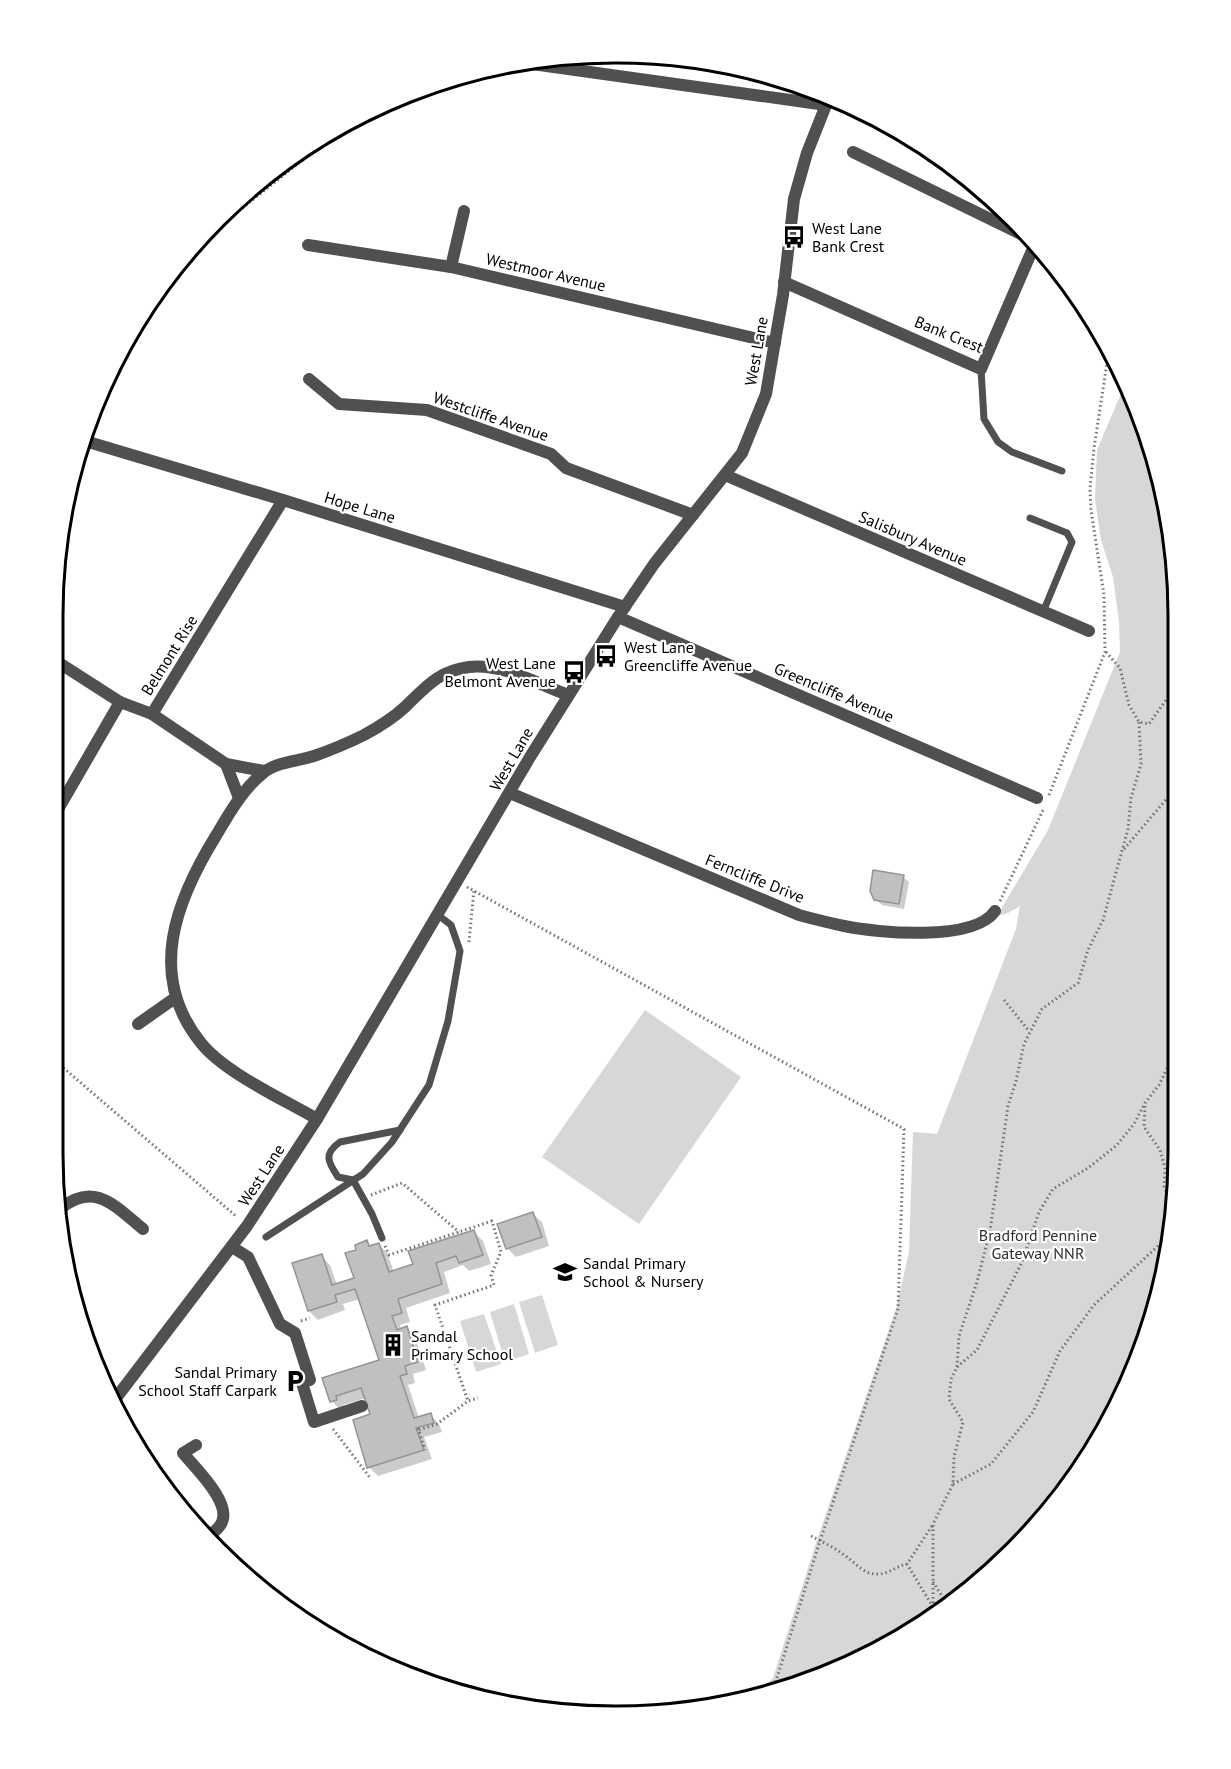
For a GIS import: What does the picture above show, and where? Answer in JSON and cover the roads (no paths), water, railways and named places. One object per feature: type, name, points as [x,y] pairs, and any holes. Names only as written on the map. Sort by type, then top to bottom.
[{"type":"street","points":[[556,67],[807,97]]},
{"type":"street","name":"West Lane","points":[[119,1395],[248,1226],[317,1119],[568,695],[621,612],[654,564],[742,453],[766,394],[784,282],[794,199],[807,153],[826,105]]},
{"type":"street","points":[[853,152],[1009,228]]},
{"type":"street","points":[[451,267],[464,211]]},
{"type":"street","name":"Westmoor Avenue","points":[[308,245],[451,267],[774,343]]},
{"type":"street","name":"Bank Crest","points":[[784,282],[981,369],[1032,252]]},
{"type":"street","name":"Westcliffe Avenue","points":[[309,379],[339,404],[427,410],[551,454],[566,468],[693,515]]},
{"type":"street","name":"Hope Lane","points":[[91,443],[283,500],[621,612]]},
{"type":"street","name":"Salisbury Avenue","points":[[725,475],[1089,631]]},
{"type":"street","name":"Belmont Rise","points":[[63,799],[120,702],[152,714],[283,500]]},
{"type":"street","name":"Greencliffe Avenue","points":[[621,612],[1037,798]]},
{"type":"street","points":[[63,666],[120,702]]},
{"type":"street","points":[[152,714],[226,764],[264,771],[315,756],[368,733],[405,707],[434,679],[451,671],[468,667],[496,669],[568,695]]},
{"type":"street","points":[[226,764],[239,798]]},
{"type":"street","points":[[264,771],[239,798],[206,852],[181,904],[171,952],[170,974],[175,998],[187,1023],[201,1043],[215,1057],[231,1069],[317,1119]]},
{"type":"street","name":"Ferncliffe Drive","points":[[510,793],[788,910],[845,927],[876,931],[942,932],[980,925],[995,911]]},
{"type":"street","points":[[138,1024],[175,998]]},
{"type":"street","points":[[66,1205],[75,1199],[88,1196],[100,1197],[143,1229]]},
{"type":"street","points":[[232,1247],[248,1257],[280,1324],[295,1333],[310,1380],[302,1383],[314,1422],[362,1406]]},
{"type":"street","points":[[196,1445],[183,1453],[222,1501],[225,1511],[222,1524],[214,1532]]},
{"type":"lane","points":[[981,369],[984,418],[998,442],[1012,452],[1062,471]]},
{"type":"lane","points":[[1030,518],[1067,533],[1072,542],[1043,612]]},
{"type":"lane","points":[[266,1237],[353,1180],[383,1154],[429,1085],[448,1021],[460,951],[451,925],[438,915]]},
{"type":"lane","points":[[382,1238],[353,1180],[338,1177],[328,1157],[332,1148],[349,1139],[372,1137],[400,1130]]},
{"type":"place","name":"West Lane Bank Crest","points":[[794,237]]},
{"type":"place","name":"West Lane Greencliffe Avenue","points":[[606,656]]},
{"type":"place","name":"West Lane Belmont Avenue","points":[[574,672]]},
{"type":"place","name":"Sandal Primary School & Nursery","points":[[565,1272]]},
{"type":"place","name":"Sandal Primary School","points":[[393,1345]]},
{"type":"place","name":"Sandal Primary School Staff Carpark","points":[[295,1381]]},
{"type":"park label","name":"Bradford Pennine Gateway NNR","points":[[1038,1244]]}]
